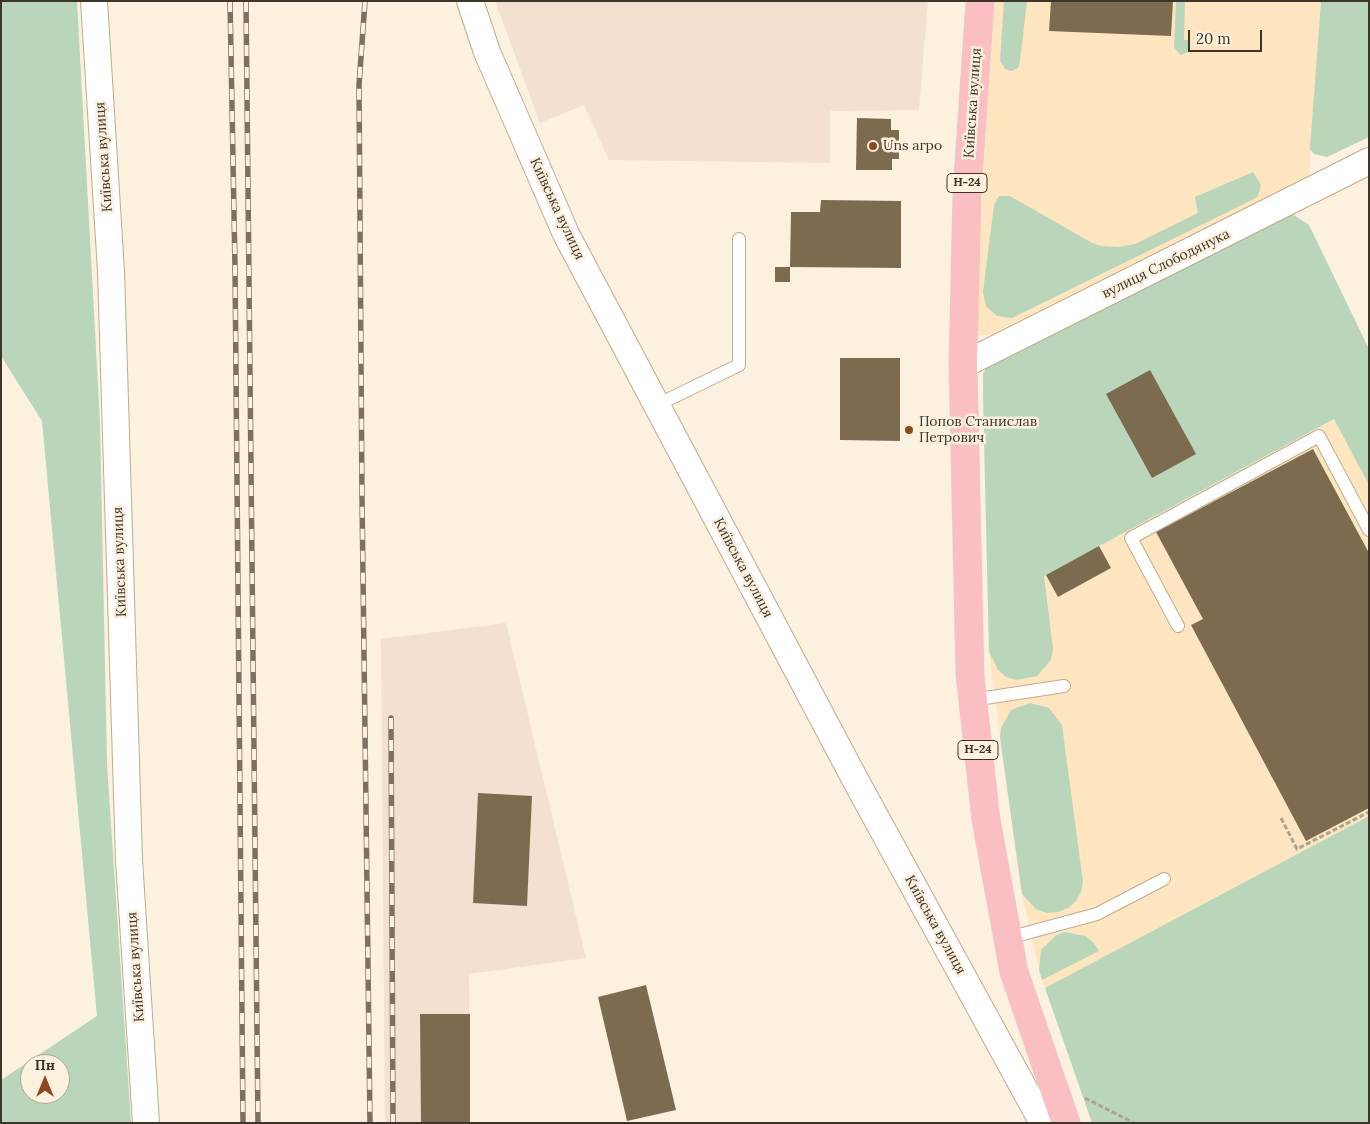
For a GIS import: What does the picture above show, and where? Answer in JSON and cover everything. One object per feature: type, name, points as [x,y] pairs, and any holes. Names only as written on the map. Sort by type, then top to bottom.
[{"type":"main road","name":"Київська вулиця","points":[[980,1],[966,194],[963,365],[970,675],[986,820],[1014,972],[1066,1123]]},
{"type":"street","name":"Київська вулиця","points":[[94,1],[111,271],[129,860],[146,1123]]},
{"type":"street","name":"Київська вулиця","points":[[470,1],[487,52],[566,234],[857,783],[1043,1123]]},
{"type":"street","name":"вулиця Слободянука","points":[[963,365],[1369,161]]},
{"type":"lane","points":[[656,405],[739,365],[739,239]]},
{"type":"lane","points":[[1178,626],[1132,538],[1319,436],[1369,530]]},
{"type":"lane","points":[[972,700],[1064,686]]},
{"type":"lane","points":[[1008,938],[1097,914],[1164,879]]},
{"type":"path","points":[[1281,818],[1297,849],[1369,812]]},
{"type":"path","points":[[1081,1095],[1134,1123]]},
{"type":"shaded area","points":[[495,1],[928,1],[919,110],[830,111],[830,163],[609,160],[584,105],[540,123]]},
{"type":"shaded area","points":[[990,1],[1321,1],[1309,177],[989,335],[977,335],[973,323]]},
{"type":"shaded area","points":[[1369,400],[1369,816],[1045,988],[1039,970],[1020,884],[989,652],[988,606]]},
{"type":"shaded area","points":[[506,623],[586,958],[469,974],[470,1123],[385,1123],[381,639]]},
{"type":"green space","points":[[1,1],[77,1],[100,422],[107,764],[131,1123],[1,1123],[1,1080],[20,1067],[20,1104],[70,1104],[70,1054],[40,1054],[97,1016],[42,421],[1,356]]},
{"type":"green space","points":[[1004,1],[1027,1],[1020,61],[1018,68],[1012,71],[1005,69],[1000,61]]},
{"type":"green space","points":[[1176,1],[1185,1],[1184,40],[1189,40],[1188,52],[1181,55],[1174,48]]},
{"type":"green space","points":[[1321,1],[1369,1],[1369,137],[1327,157],[1314,154],[1310,149]]},
{"type":"green space","points":[[1253,172],[1261,185],[1258,196],[1254,199],[1012,318],[997,316],[986,306],[983,292],[994,205],[999,196],[1010,196],[1092,243],[1101,246],[1119,247],[1135,244],[1198,213],[1195,197]]},
{"type":"green space","points":[[1285,214],[1294,215],[1309,225],[1369,349],[1369,485],[1334,419],[1044,576],[1053,649],[1051,660],[1037,676],[1016,680],[1006,677],[998,670],[989,652],[983,396],[983,374],[987,366]]},
{"type":"green space","points":[[1030,703],[1049,708],[1062,725],[1083,882],[1081,892],[1076,901],[1068,908],[1058,912],[1047,913],[1036,909],[1022,894],[1000,738],[1001,728],[1011,710]]},
{"type":"green space","points":[[1369,816],[1369,1123],[1092,1123],[1045,988]]},
{"type":"green space","points":[[1065,932],[1085,936],[1093,942],[1099,951],[1042,980],[1039,970],[1041,950],[1055,936]]},
{"type":"building","points":[[1051,1],[1173,1],[1171,36],[1049,31]]},
{"type":"building","points":[[857,118],[891,119],[891,130],[899,130],[899,159],[892,159],[892,170],[856,170]]},
{"type":"building","points":[[821,200],[901,201],[901,268],[790,267],[791,212],[820,212]]},
{"type":"building","points":[[775,267],[790,267],[790,282],[775,282]]},
{"type":"building","points":[[840,358],[900,358],[900,441],[840,440]]},
{"type":"building","points":[[1150,370],[1196,454],[1152,478],[1106,394]]},
{"type":"building","points":[[1313,449],[1369,553],[1369,808],[1306,841],[1191,625],[1203,619],[1156,532]]},
{"type":"building","points":[[1099,546],[1111,568],[1058,597],[1046,575]]},
{"type":"building","points":[[478,793],[532,796],[527,906],[473,903]]},
{"type":"building","points":[[646,985],[676,1110],[627,1121],[598,997]]},
{"type":"building","points":[[420,1014],[470,1014],[470,1123],[421,1123]]},
{"type":"railway","points":[[230,1],[235,266],[243,1123]]},
{"type":"railway","points":[[246,1],[258,1123]]},
{"type":"railway","points":[[365,1],[359,85],[370,1123]]},
{"type":"railway","points":[[391,718],[393,1123]]},
{"type":"place","name":"Uns агро","points":[[873,146]]},
{"type":"place","name":"Попов Станислав Петрович","points":[[909,430]]}]
